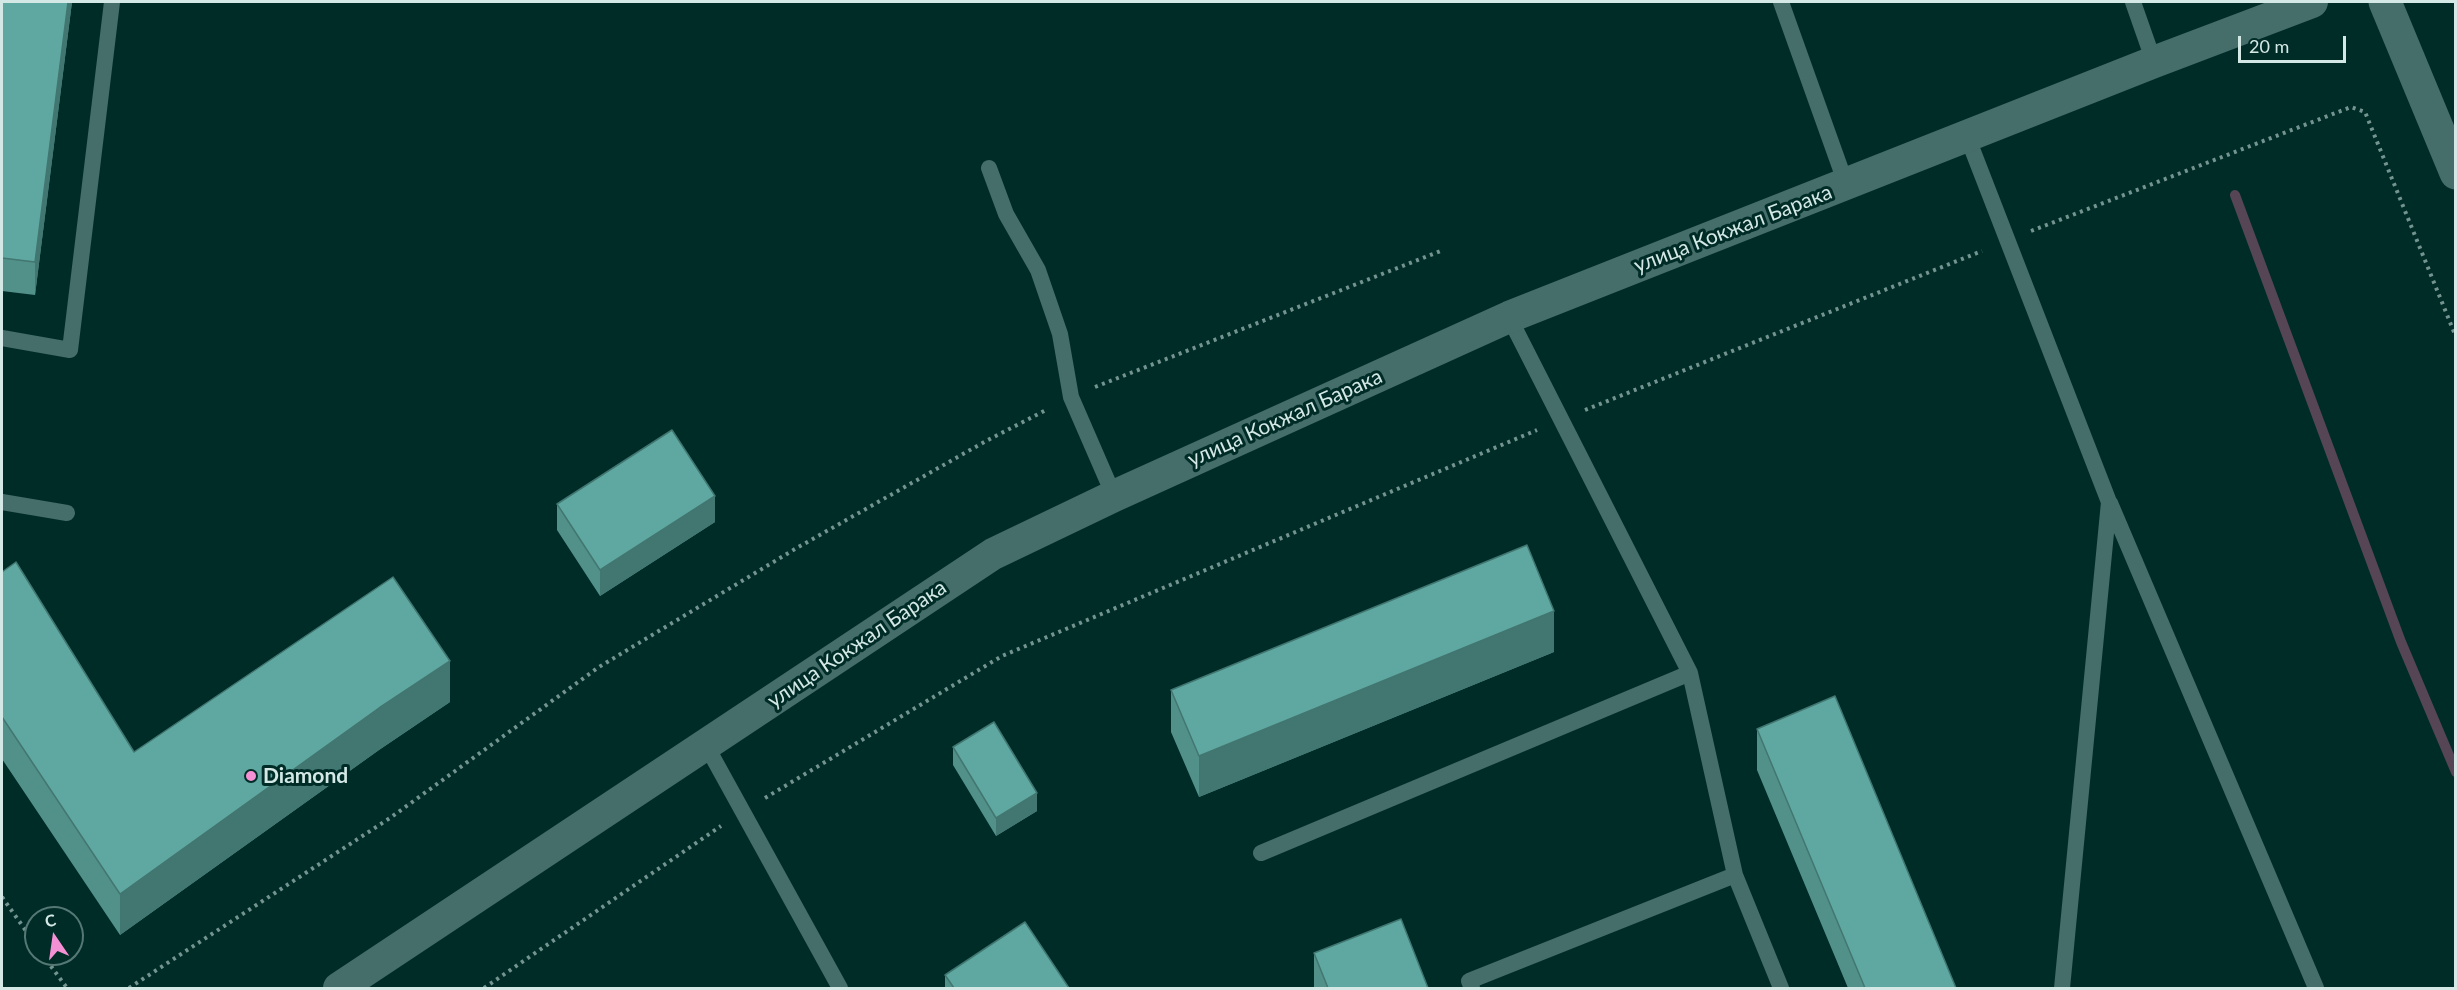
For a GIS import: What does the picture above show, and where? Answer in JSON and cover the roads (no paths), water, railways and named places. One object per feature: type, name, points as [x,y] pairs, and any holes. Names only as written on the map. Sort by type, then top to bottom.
[{"type":"main road","points":[[2385,2],[2456,173]]},
{"type":"street","name":"улица Кокжал Барака","points":[[339,988],[993,554],[1114,496],[1509,317],[2154,62],[2312,2]]},
{"type":"lane","points":[[2,338],[70,350],[112,2]]},
{"type":"lane","points":[[1781,2],[1846,184]]},
{"type":"lane","points":[[2133,2],[2154,62]]},
{"type":"lane","points":[[1967,136],[2109,502],[2316,988]]},
{"type":"lane","points":[[989,168],[1006,214],[1038,270],[1060,334],[1071,397],[1114,496]]},
{"type":"lane","points":[[1509,317],[1690,673],[1735,875],[1781,988]]},
{"type":"lane","points":[[2,502],[67,513]]},
{"type":"lane","points":[[2062,988],[2109,502]]},
{"type":"lane","points":[[1261,853],[1690,673]]},
{"type":"lane","points":[[706,745],[840,988]]},
{"type":"lane","points":[[1472,988],[1469,981],[1735,875]]},
{"type":"waterway","points":[[2235,195],[2401,642],[2456,772]]},
{"type":"place","name":"Diamond","points":[[251,776]]}]
